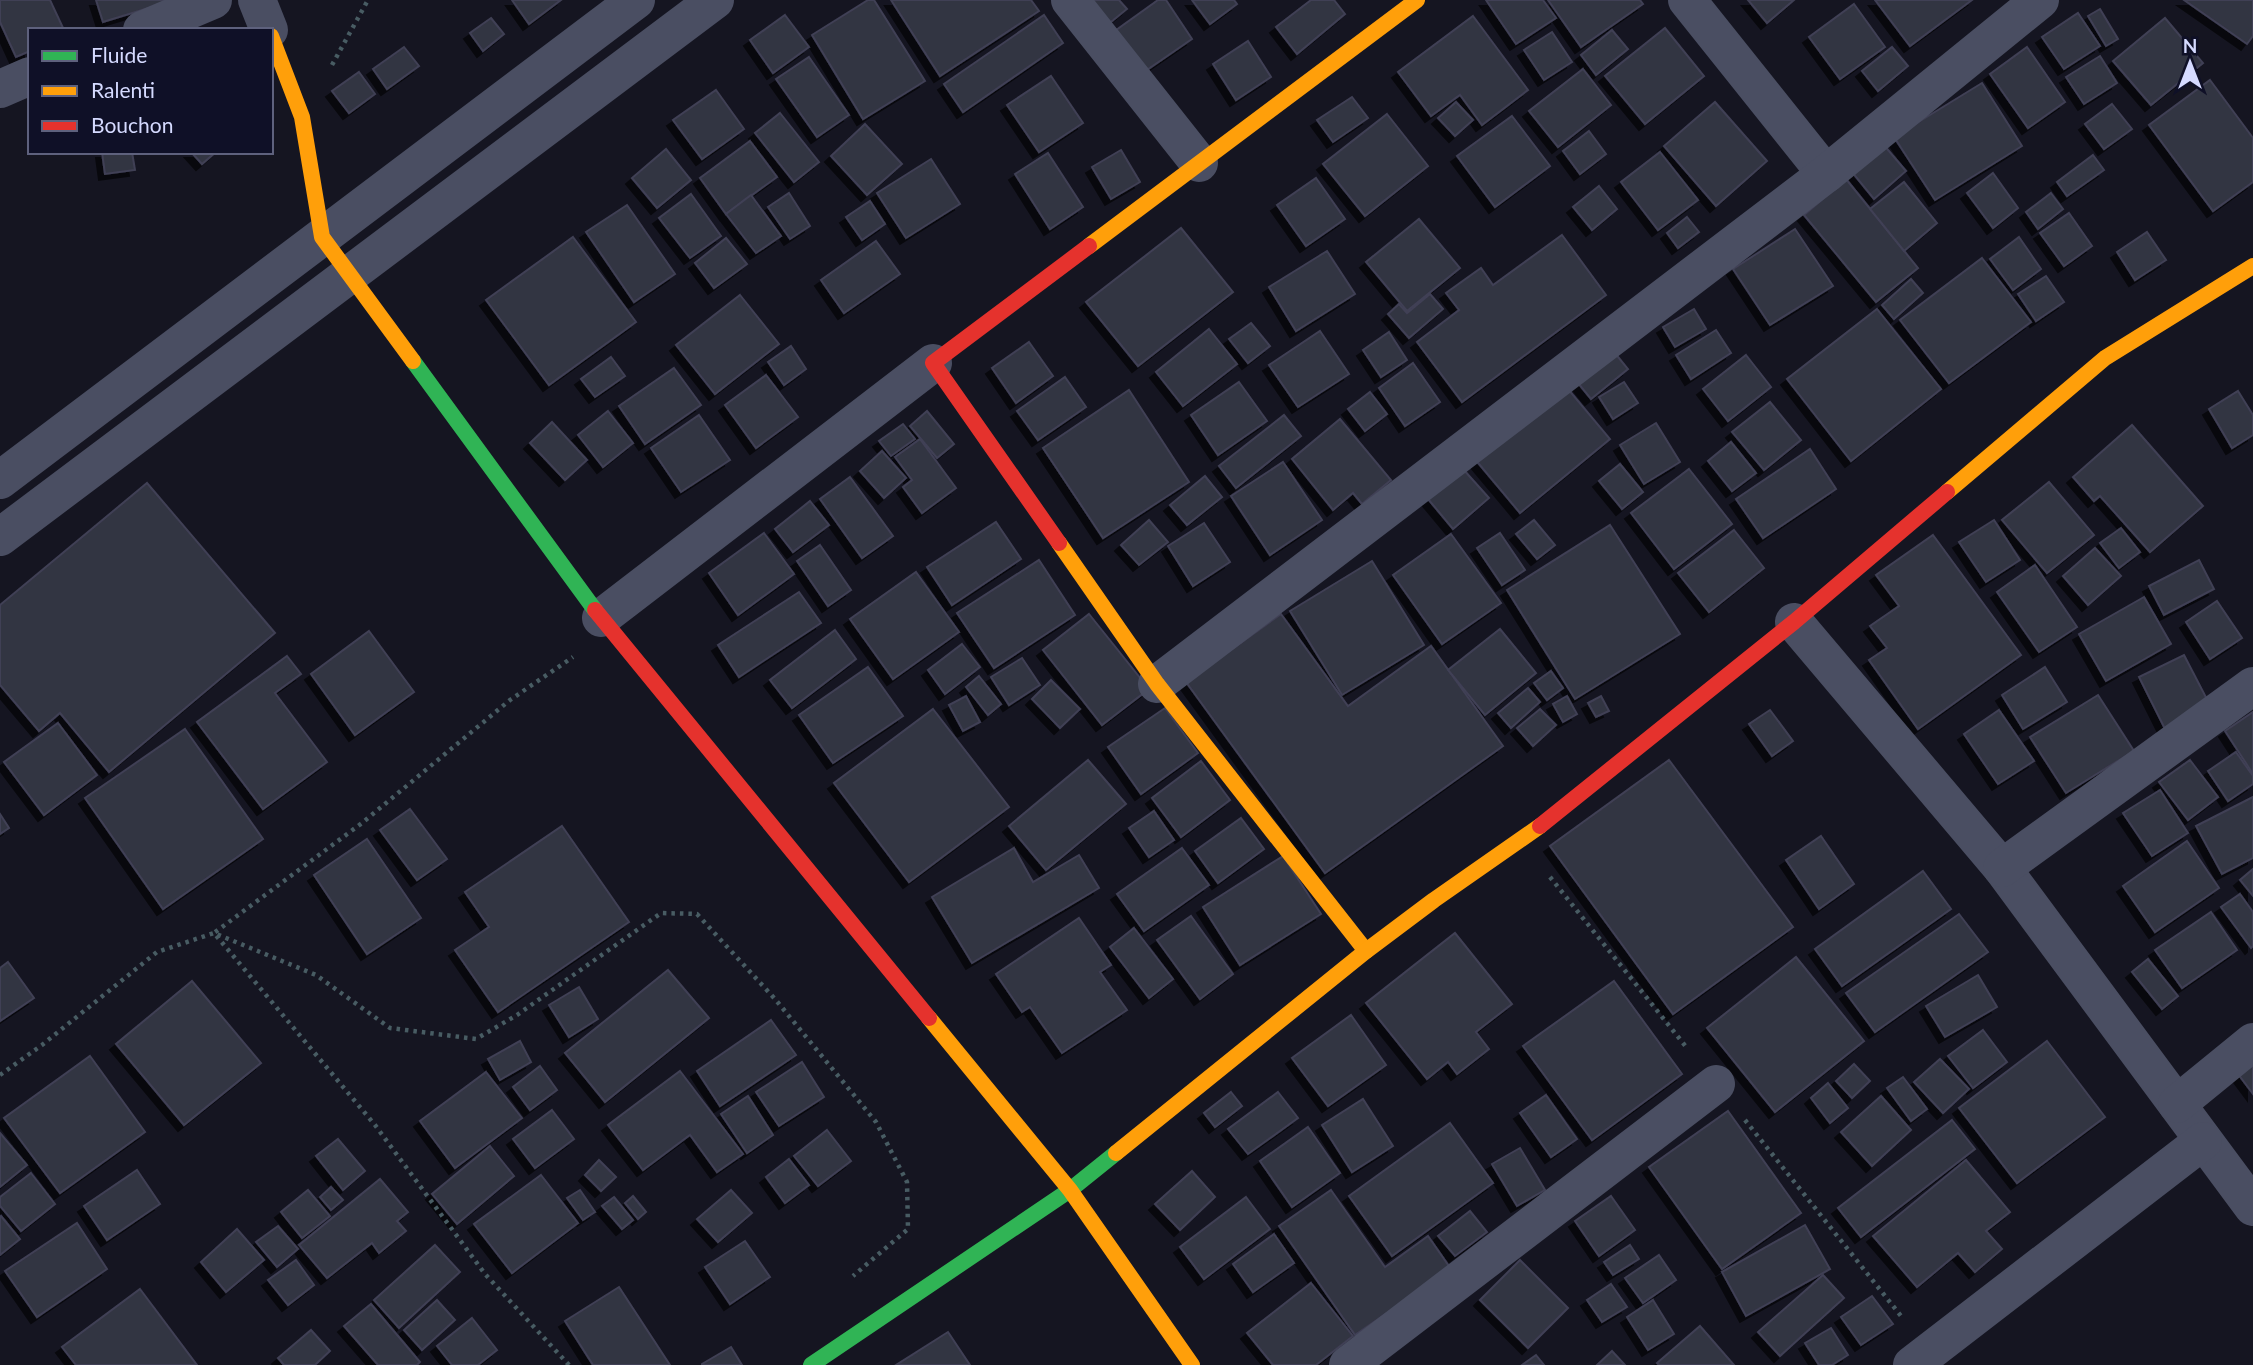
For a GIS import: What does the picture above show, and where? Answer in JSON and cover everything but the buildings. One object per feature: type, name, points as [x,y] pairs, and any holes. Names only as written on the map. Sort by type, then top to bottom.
[{"type":"street","points":[[147,28],[213,0]]},
{"type":"street","points":[[257,0],[268,28]]},
{"type":"street","points":[[0,480],[636,0]]},
{"type":"street","points":[[0,537],[715,0]]},
{"type":"street","points":[[1070,0],[1199,163]]},
{"type":"street","points":[[606,625],[933,363],[1417,0]]},
{"type":"street","points":[[1687,0],[1826,174]]},
{"type":"street","points":[[1157,684],[1826,174],[2040,0]]},
{"type":"street","points":[[273,41],[302,117],[322,236],[606,625],[1070,1191],[1192,1365]]},
{"type":"street","points":[[0,89],[28,77]]},
{"type":"street","points":[[811,1365],[1070,1191],[1366,951],[1434,900],[1522,841],[1794,622],[2105,358],[2253,265]]},
{"type":"street","points":[[933,363],[1157,684],[1366,951]]},
{"type":"street","points":[[58,436],[87,471]]},
{"type":"street","points":[[1794,622],[2002,868],[2253,1207]]},
{"type":"street","points":[[2002,868],[2253,686]]},
{"type":"street","points":[[2177,1104],[2253,1042]]},
{"type":"street","points":[[1348,1365],[1717,1084]]},
{"type":"street","points":[[1912,1365],[2203,1141]]},
{"type":"path","points":[[302,117],[368,0]]},
{"type":"path","points":[[0,1075],[43,1045],[157,952],[214,933],[362,823],[510,700],[606,625]]},
{"type":"path","points":[[214,933],[316,975],[390,1028],[476,1039],[517,1016],[662,913],[696,914],[775,999],[876,1122],[907,1182],[908,1229],[847,1280]]},
{"type":"path","points":[[214,933],[375,1125],[485,1274],[569,1365]]},
{"type":"traffic: fast","points":[[413,361],[595,610]]},
{"type":"traffic: fast","points":[[811,1365],[1070,1190],[1116,1153]]},
{"type":"traffic: slow","points":[[1089,246],[1417,0]]},
{"type":"traffic: slow","points":[[273,41],[302,117],[322,237],[413,361]]},
{"type":"traffic: slow","points":[[1947,492],[2105,358],[2253,266]]},
{"type":"traffic: slow","points":[[1059,543],[1157,684],[1366,951]]},
{"type":"traffic: slow","points":[[1116,1153],[1366,951],[1540,826]]},
{"type":"traffic: slow","points":[[929,1018],[1070,1190],[1192,1365]]},
{"type":"traffic: jam","points":[[1059,543],[933,363],[1089,246]]},
{"type":"traffic: jam","points":[[1540,826],[1794,622],[1947,492]]},
{"type":"traffic: jam","points":[[595,610],[929,1018]]}]
